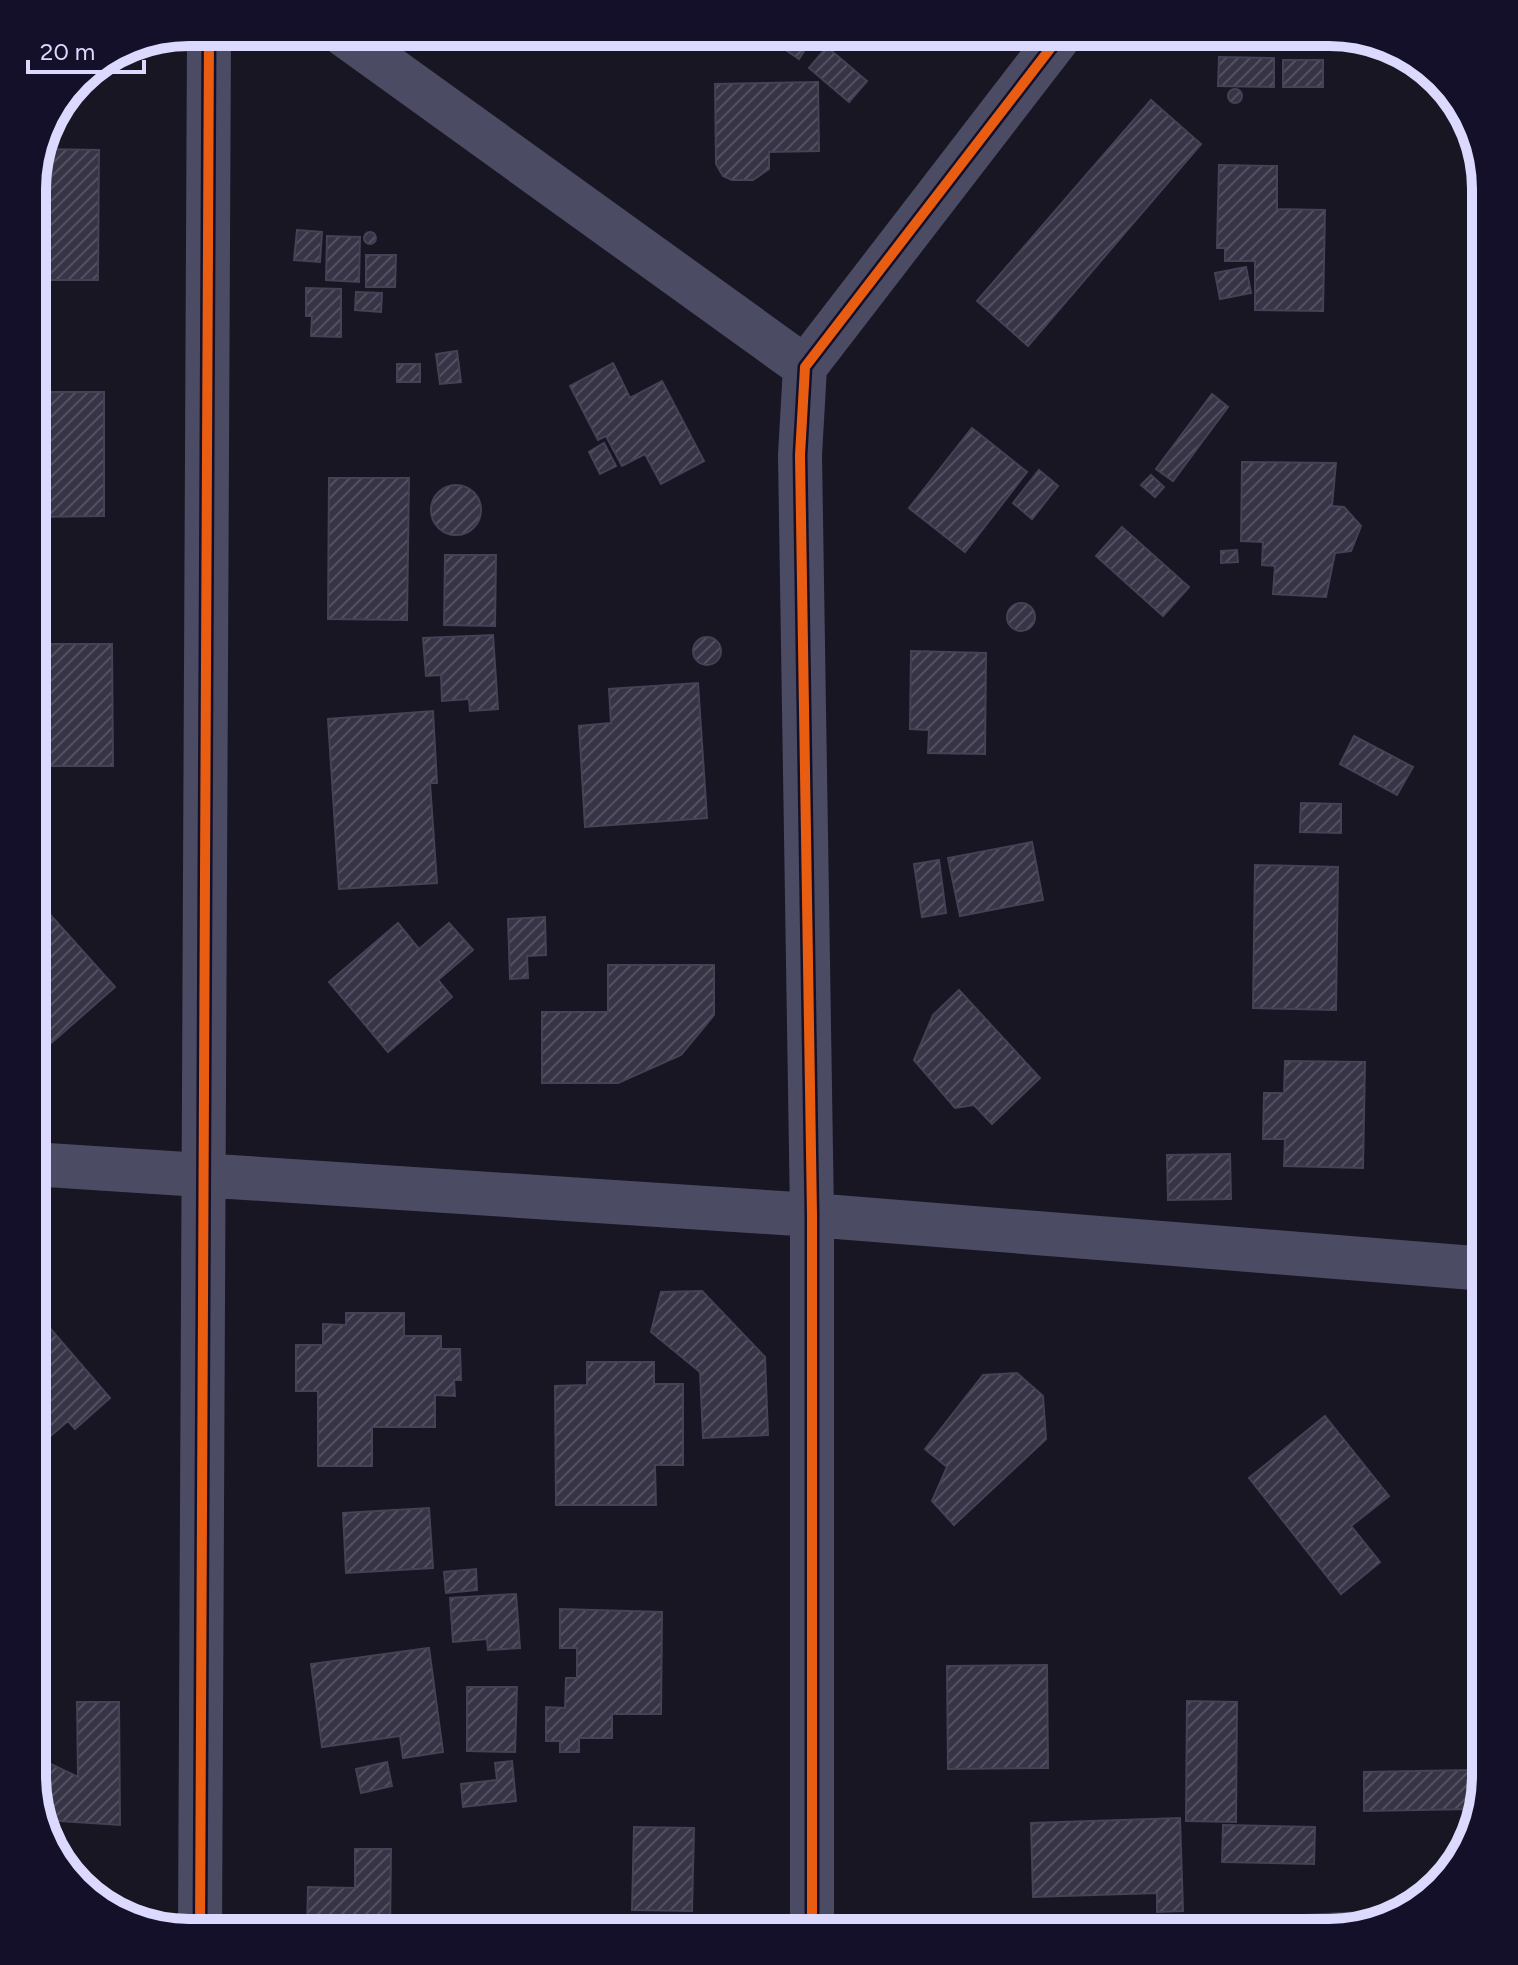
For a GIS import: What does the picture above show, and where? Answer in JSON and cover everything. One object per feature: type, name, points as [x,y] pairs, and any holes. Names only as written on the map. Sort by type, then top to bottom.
[{"type":"street","points":[[200,1919],[209,46]]},
{"type":"street","points":[[359,46],[805,367]]},
{"type":"street","points":[[812,1919],[812,1215],[800,455],[805,367],[1052,46]]},
{"type":"street","points":[[46,1165],[812,1215],[1472,1268]]},
{"type":"building","points":[[780,46],[807,46],[799,59]]},
{"type":"building","points":[[827,47],[867,81],[849,102],[809,68]]},
{"type":"building","points":[[1219,57],[1274,58],[1274,87],[1218,86]]},
{"type":"building","points":[[1283,60],[1323,60],[1323,87],[1283,87]]},
{"type":"building","points":[[818,82],[819,151],[769,152],[769,169],[753,180],[732,180],[723,176],[716,164],[715,84]]},
{"type":"building","points":[[1235,89],[1242,96],[1235,103],[1228,96]]},
{"type":"building","points":[[1151,100],[1201,144],[1028,346],[977,301]]},
{"type":"building","points":[[52,149],[99,150],[98,280],[46,280],[46,179]]},
{"type":"building","points":[[1219,165],[1277,166],[1277,209],[1325,210],[1323,311],[1255,310],[1255,261],[1225,261],[1225,248],[1217,248]]},
{"type":"building","points":[[297,230],[322,232],[320,262],[294,260]]},
{"type":"building","points":[[365,233],[375,233],[375,243],[365,243]]},
{"type":"building","points":[[327,236],[360,237],[359,282],[326,280]]},
{"type":"building","points":[[366,255],[396,255],[395,287],[366,287]]},
{"type":"building","points":[[1246,267],[1251,293],[1220,299],[1215,273]]},
{"type":"building","points":[[306,288],[341,289],[341,337],[311,336],[312,316],[306,316]]},
{"type":"building","points":[[356,292],[382,293],[381,312],[355,310]]},
{"type":"building","points":[[457,351],[461,382],[440,384],[436,354]]},
{"type":"building","points":[[613,363],[630,398],[662,381],[704,461],[661,484],[645,454],[622,466],[606,436],[598,440],[570,386]]},
{"type":"building","points":[[397,364],[420,364],[420,382],[397,382]]},
{"type":"building","points":[[46,392],[104,392],[104,516],[46,517]]},
{"type":"building","points":[[1212,394],[1228,407],[1173,481],[1156,469]]},
{"type":"building","points":[[972,428],[1027,472],[965,552],[909,508]]},
{"type":"building","points":[[604,443],[616,466],[600,474],[589,452]]},
{"type":"building","points":[[1242,462],[1336,463],[1332,506],[1344,507],[1361,526],[1351,551],[1335,553],[1326,597],[1273,594],[1275,566],[1262,565],[1263,542],[1241,541]]},
{"type":"building","points":[[1039,470],[1058,486],[1032,519],[1013,503]]},
{"type":"building","points":[[1151,475],[1164,487],[1155,497],[1141,485]]},
{"type":"building","points":[[329,478],[409,478],[407,620],[328,619]]},
{"type":"building","points":[[456,485],[473,493],[481,510],[473,527],[456,535],[439,527],[431,510],[439,493]]},
{"type":"building","points":[[1122,527],[1189,587],[1163,616],[1096,556]]},
{"type":"building","points":[[1237,550],[1238,562],[1221,563],[1221,551]]},
{"type":"building","points":[[445,555],[496,555],[495,626],[444,625]]},
{"type":"building","points":[[1021,603],[1031,607],[1035,617],[1031,627],[1021,631],[1011,627],[1007,617],[1011,607]]},
{"type":"building","points":[[493,635],[498,709],[470,711],[469,699],[442,701],[441,675],[426,676],[423,638]]},
{"type":"building","points":[[707,637],[717,641],[721,651],[717,661],[707,665],[697,661],[693,651],[697,641]]},
{"type":"building","points":[[46,644],[112,644],[113,766],[46,766]]},
{"type":"building","points":[[911,651],[986,653],[985,754],[928,753],[929,730],[910,729]]},
{"type":"building","points":[[698,683],[707,818],[585,827],[579,726],[611,723],[609,689]]},
{"type":"building","points":[[433,711],[437,783],[430,783],[437,883],[339,889],[328,719]]},
{"type":"building","points":[[1354,736],[1413,767],[1397,795],[1340,764]]},
{"type":"building","points":[[1301,803],[1341,804],[1341,833],[1300,832]]},
{"type":"building","points":[[1032,842],[1043,900],[960,916],[948,858]]},
{"type":"building","points":[[939,860],[946,913],[922,917],[914,864]]},
{"type":"building","points":[[1255,865],[1338,867],[1336,1010],[1253,1008]]},
{"type":"building","points":[[46,910],[115,987],[46,1047]]},
{"type":"building","points":[[545,917],[546,955],[527,956],[528,978],[510,979],[508,919]]},
{"type":"building","points":[[398,923],[419,949],[449,923],[473,950],[438,980],[452,997],[388,1052],[329,982]]},
{"type":"building","points":[[608,965],[714,965],[714,1015],[681,1055],[618,1083],[542,1083],[542,1012],[608,1012]]},
{"type":"building","points":[[959,990],[1040,1078],[992,1124],[974,1105],[955,1108],[914,1060],[933,1015]]},
{"type":"building","points":[[1285,1061],[1365,1062],[1363,1168],[1284,1166],[1285,1139],[1263,1139],[1264,1093],[1284,1093]]},
{"type":"building","points":[[1230,1154],[1231,1199],[1168,1200],[1167,1155]]},
{"type":"building","points":[[702,1291],[765,1357],[768,1435],[703,1438],[700,1372],[651,1332],[661,1292]]},
{"type":"building","points":[[346,1313],[404,1313],[404,1336],[441,1336],[441,1349],[460,1349],[461,1380],[454,1380],[455,1396],[435,1395],[435,1427],[372,1427],[372,1466],[318,1466],[318,1391],[296,1391],[296,1345],[323,1345],[323,1324],[346,1325]]},
{"type":"building","points":[[46,1324],[110,1398],[75,1429],[68,1421],[46,1440]]},
{"type":"building","points":[[587,1362],[654,1362],[654,1384],[683,1384],[683,1465],[655,1465],[656,1505],[556,1505],[555,1386],[587,1385]]},
{"type":"building","points":[[1017,1373],[1043,1396],[1046,1439],[954,1525],[932,1501],[947,1467],[925,1449],[983,1375]]},
{"type":"building","points":[[1325,1416],[1389,1496],[1351,1526],[1380,1562],[1341,1594],[1249,1478]]},
{"type":"building","points":[[429,1508],[433,1568],[346,1573],[343,1513]]},
{"type":"building","points":[[476,1569],[477,1590],[446,1593],[444,1572]]},
{"type":"building","points":[[516,1594],[520,1648],[488,1650],[487,1639],[453,1642],[450,1598]]},
{"type":"building","points":[[560,1609],[662,1612],[661,1714],[612,1714],[612,1738],[579,1738],[579,1752],[560,1752],[560,1741],[546,1741],[546,1707],[565,1708],[566,1678],[577,1678],[577,1648],[560,1648]]},
{"type":"building","points":[[429,1648],[443,1752],[403,1758],[400,1736],[322,1747],[311,1664]]},
{"type":"building","points":[[1047,1665],[1048,1768],[948,1769],[947,1666]]},
{"type":"building","points":[[467,1687],[517,1687],[515,1752],[467,1751]]},
{"type":"building","points":[[1187,1701],[1237,1702],[1236,1822],[1186,1821]]},
{"type":"building","points":[[77,1702],[119,1702],[120,1825],[60,1821],[52,1817],[47,1795],[46,1762],[78,1777]]},
{"type":"building","points":[[512,1761],[516,1801],[463,1807],[461,1784],[497,1780],[495,1763]]},
{"type":"building","points":[[387,1762],[392,1786],[361,1793],[356,1769]]},
{"type":"building","points":[[1472,1770],[1468,1809],[1364,1811],[1364,1772]]},
{"type":"building","points":[[1180,1818],[1183,1911],[1157,1912],[1157,1893],[1033,1897],[1031,1823]]},
{"type":"building","points":[[1223,1825],[1315,1827],[1314,1864],[1222,1862]]},
{"type":"building","points":[[634,1827],[694,1828],[692,1911],[632,1910]]},
{"type":"building","points":[[355,1849],[391,1849],[390,1919],[307,1919],[308,1887],[355,1888]]},
{"type":"building","points":[[1373,1912],[1329,1919],[1285,1919],[1285,1916]]},
{"type":"cycle path","points":[[200,1919],[209,46]]},
{"type":"cycle path","points":[[812,1919],[812,1215],[800,455],[805,367],[1052,46]]}]
